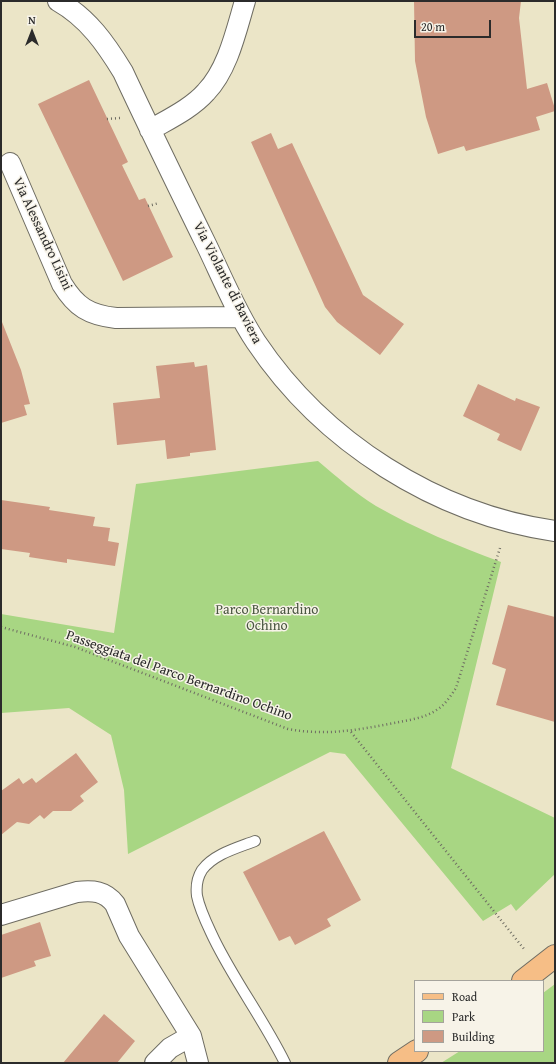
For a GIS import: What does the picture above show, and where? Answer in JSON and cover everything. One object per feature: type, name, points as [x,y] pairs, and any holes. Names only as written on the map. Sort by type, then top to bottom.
[{"type":"main road","points":[[524,980],[555,956]]},
{"type":"main road","points":[[399,1063],[416,1052]]},
{"type":"street","name":"Via Violante di Baviera","points":[[58,1],[85,20],[109,48],[123,72],[241,317],[266,356],[305,401],[342,435],[375,460],[417,486],[474,511],[514,524],[555,531]]},
{"type":"street","points":[[150,130],[199,98],[215,81],[234,37],[245,1]]},
{"type":"street","name":"Via Alessandro Lisini","points":[[10,163],[62,284],[69,295],[80,306],[96,315],[116,318],[241,317]]},
{"type":"street","points":[[1,915],[77,892],[90,891],[102,893],[110,898],[136,948],[191,1036],[198,1063]]},
{"type":"street","points":[[155,1063],[170,1048],[191,1036]]},
{"type":"lane","points":[[255,841],[216,858],[209,863],[202,871],[198,880],[197,897],[224,960],[285,1063]]},
{"type":"path","points":[[107,119],[120,118]]},
{"type":"path","points":[[148,206],[159,203]]},
{"type":"path","name":"Passeggiata del Parco Bernardino Ochino","points":[[1,627],[75,647],[288,728],[308,732],[351,732],[416,718],[438,709],[447,700],[456,688],[500,548]]},
{"type":"path","points":[[351,732],[501,922]]},
{"type":"green space","name":"Parco Bernardino Ochino","points":[[318,461],[346,485],[376,506],[437,537],[501,562],[451,768],[555,818],[555,874],[516,911],[511,904],[483,921],[345,754],[330,752],[128,854],[124,790],[111,735],[69,708],[1,713],[1,614],[114,633],[136,484]]},
{"type":"green space","points":[[555,984],[555,1063],[441,1063],[458,1052],[544,1052],[544,992]]},
{"type":"building","points":[[414,1],[521,1],[519,18],[527,89],[547,83],[555,109],[555,111],[536,117],[540,130],[466,151],[464,146],[438,154],[426,117],[415,61]]},
{"type":"building","points":[[89,80],[128,162],[122,165],[139,200],[145,198],[173,257],[123,281],[38,104]]},
{"type":"building","points":[[271,133],[278,149],[292,143],[363,295],[404,324],[380,355],[337,322],[325,307],[251,142]]},
{"type":"building","points":[[2,322],[21,370],[30,404],[24,405],[27,415],[1,423],[1,323]]},
{"type":"building","points":[[194,362],[195,367],[207,365],[216,450],[190,453],[190,456],[167,459],[165,440],[117,445],[113,403],[160,398],[156,366]]},
{"type":"building","points":[[478,384],[515,401],[516,398],[540,407],[521,451],[497,440],[500,434],[463,416]]},
{"type":"building","points":[[1,500],[50,507],[49,510],[95,517],[93,526],[110,528],[108,541],[119,543],[115,566],[67,559],[67,563],[29,557],[30,553],[1,549]]},
{"type":"building","points":[[508,605],[555,617],[555,722],[496,705],[506,669],[492,664]]},
{"type":"building","points":[[76,753],[98,782],[80,796],[84,801],[71,811],[53,811],[44,819],[40,815],[29,824],[17,822],[1,835],[1,791],[19,778],[23,784],[32,778],[36,783]]},
{"type":"building","points":[[324,831],[361,900],[327,919],[331,926],[295,945],[290,936],[279,941],[243,872]]},
{"type":"building","points":[[40,922],[51,956],[34,961],[36,966],[1,978],[1,935]]},
{"type":"building","points":[[104,1014],[135,1041],[117,1063],[63,1063]]}]
